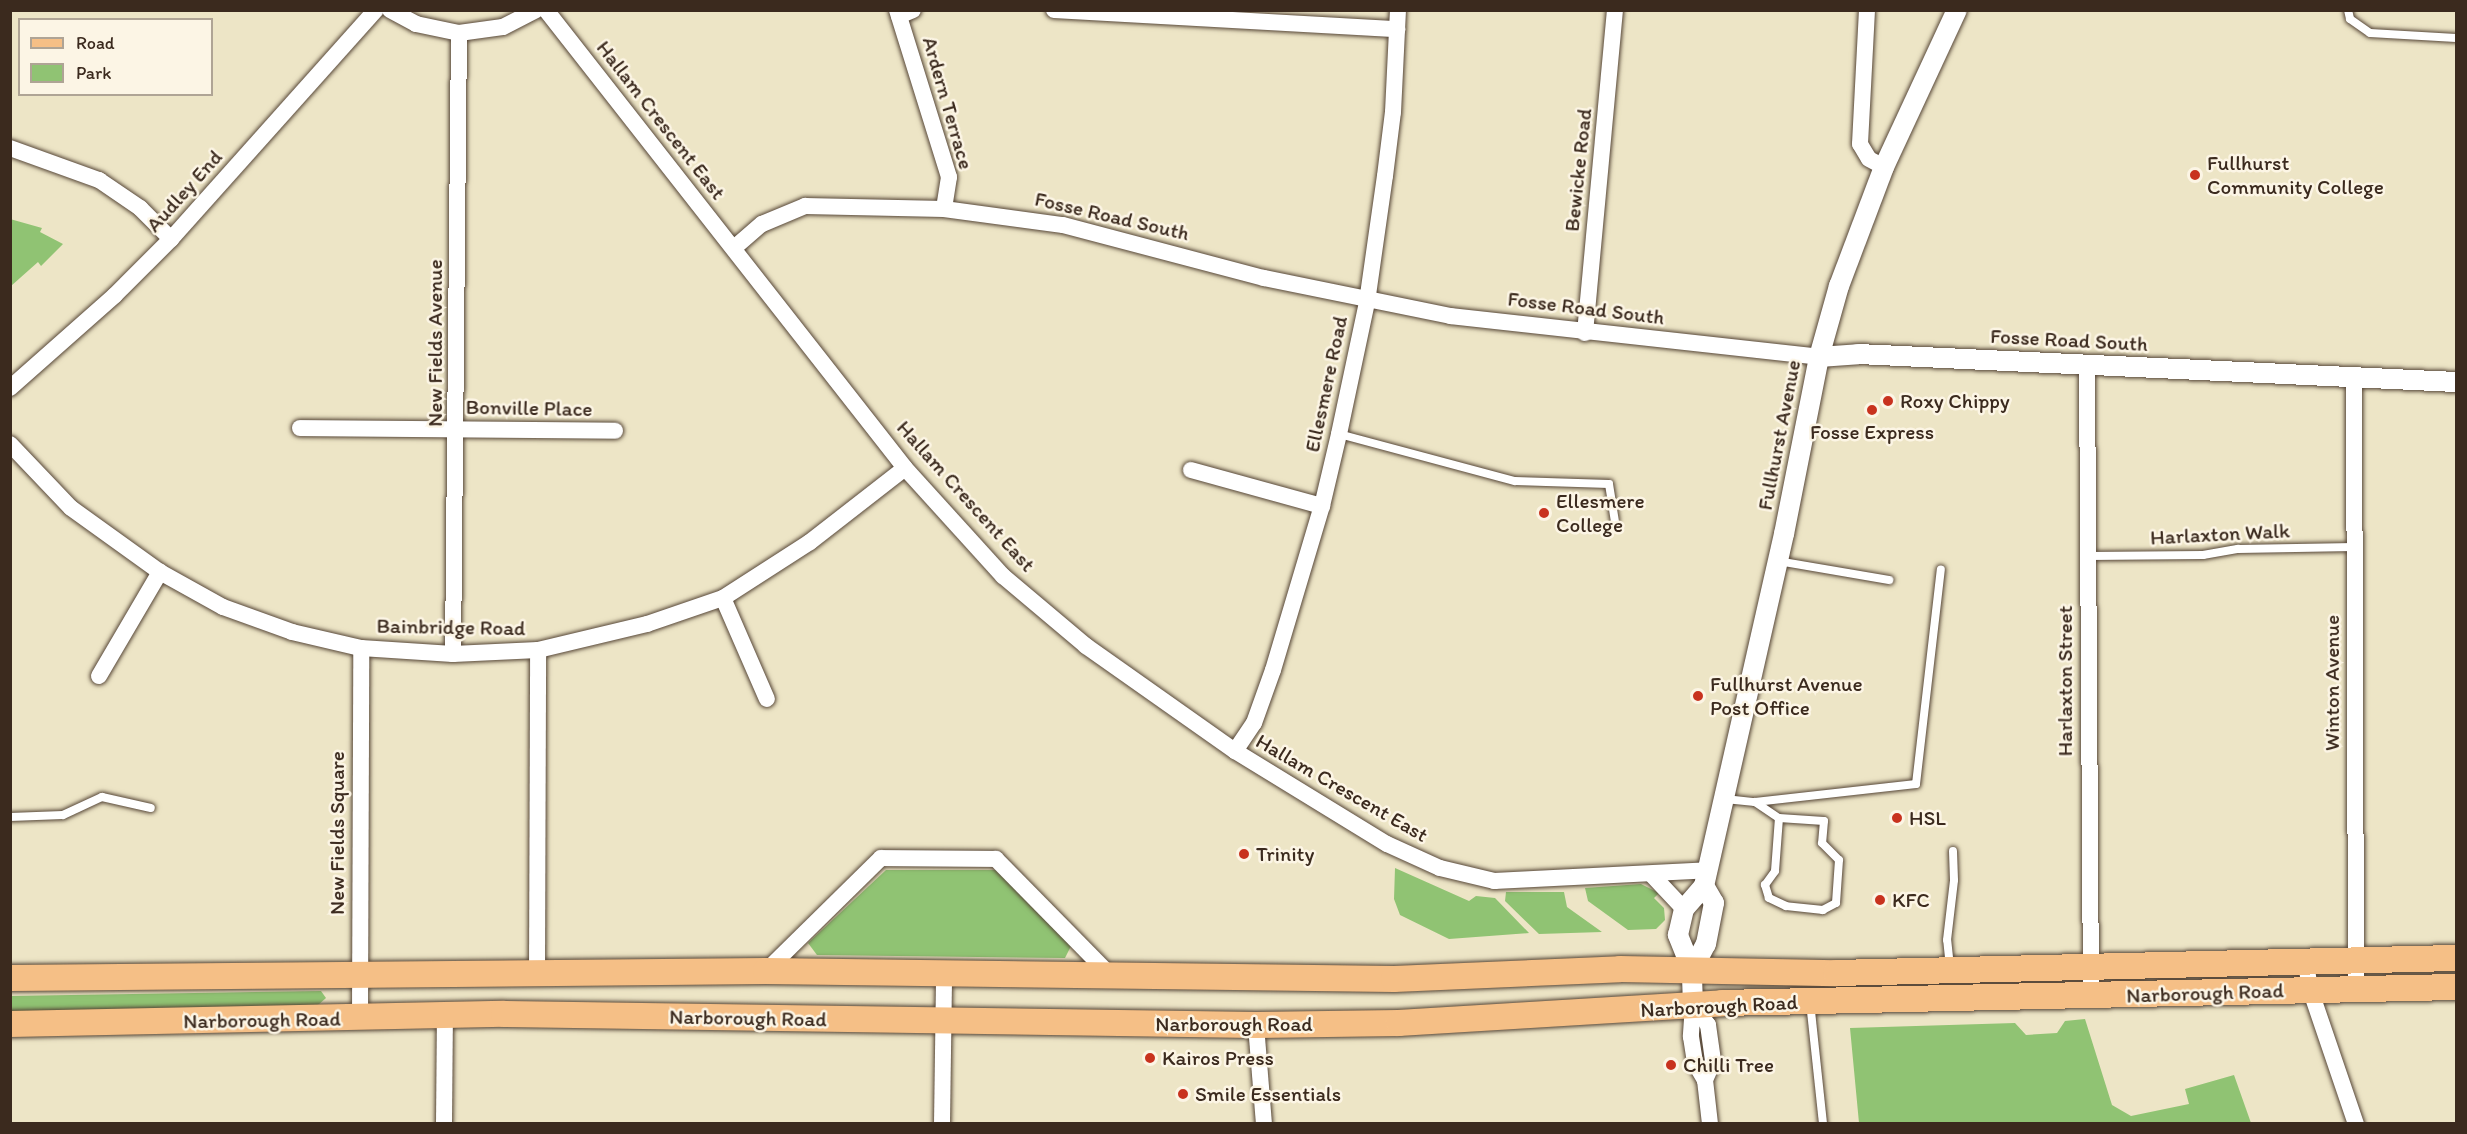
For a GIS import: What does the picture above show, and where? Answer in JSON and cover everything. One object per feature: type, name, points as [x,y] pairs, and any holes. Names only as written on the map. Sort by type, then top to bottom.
[{"type":"main road","name":"Narborough Road","points":[[10,978],[766,971],[1394,979],[1620,969],[1836,973],[2457,958]]},
{"type":"main road","name":"Narborough Road","points":[[10,1024],[445,1017],[944,1020],[1256,1025],[1399,1023],[1693,1005],[2091,997],[2310,988],[2457,987]]},
{"type":"street","name":"Audley End","points":[[10,388],[115,295],[171,239],[376,10]]},
{"type":"street","points":[[390,10],[416,24],[459,33],[503,27],[536,10]]},
{"type":"street","name":"Hallam Crescent East","points":[[546,10],[905,468],[1003,576],[1086,646],[1235,751],[1387,844],[1440,868],[1494,881],[1651,874],[1706,878]]},
{"type":"street","points":[[1054,10],[1397,28]]},
{"type":"street","name":"Ellesmere Road","points":[[1235,751],[1260,709],[1322,506],[1339,434],[1367,302],[1393,112],[1398,10]]},
{"type":"street","name":"Bewicke Road","points":[[1585,333],[1615,10]]},
{"type":"street","points":[[1867,10],[1860,144],[1869,159],[1884,167]]},
{"type":"street","name":"Fullhurst Avenue","points":[[1693,1005],[1692,970],[1678,935],[1684,909],[1706,878],[1778,561],[1819,357],[1839,286],[1884,167],[1957,10]]},
{"type":"street","name":"Ardern Terrace","points":[[903,12],[949,177],[944,209]]},
{"type":"street","name":"New Fields Avenue","points":[[453,654],[458,429],[459,33]]},
{"type":"street","points":[[10,148],[99,180],[140,208],[171,239]]},
{"type":"street","name":"Fosse Road South","points":[[734,248],[762,224],[805,206],[944,209],[1063,225],[1367,302],[1585,333],[1819,357],[1858,354],[2457,382]]},
{"type":"street","name":"Harlaxton Street","points":[[2087,365],[2091,997]]},
{"type":"street","name":"Winton Avenue","points":[[2354,377],[2356,988]]},
{"type":"street","name":"Bonville Place","points":[[300,428],[615,431]]},
{"type":"street","name":"Bainbridge Road","points":[[10,444],[71,508],[160,573],[224,607],[292,632],[361,648],[453,654],[538,651],[647,624],[723,598],[810,542],[905,468]]},
{"type":"street","points":[[1191,470],[1322,506]]},
{"type":"street","points":[[99,676],[160,573]]},
{"type":"street","points":[[723,598],[767,699]]},
{"type":"street","name":"New Fields Square","points":[[360,1019],[358,975],[361,648]]},
{"type":"street","points":[[537,973],[538,651]]},
{"type":"street","points":[[766,971],[882,858],[996,859],[1112,977]]},
{"type":"street","points":[[1651,874],[1684,909]]},
{"type":"street","name":"Fullhurst Avenue","points":[[1692,970],[1706,944],[1714,903],[1706,878]]},
{"type":"street","points":[[2306,962],[2310,988],[2356,1124]]},
{"type":"street","points":[[942,1124],[944,975]]},
{"type":"street","points":[[1693,1005],[1694,1057],[1705,1080],[1710,1124]]},
{"type":"street","points":[[444,1124],[445,1017]]},
{"type":"street","points":[[1256,1025],[1264,1124]]},
{"type":"lane","points":[[2348,10],[2350,18],[2370,33],[2457,38]]},
{"type":"lane","points":[[1339,434],[1515,481],[1609,484],[1615,522]]},
{"type":"lane","name":"Harlaxton Walk","points":[[2088,556],[2202,555],[2238,549],[2354,548]]},
{"type":"lane","points":[[1778,561],[1889,580]]},
{"type":"lane","points":[[1724,799],[1755,802],[1916,784],[1941,570]]},
{"type":"lane","points":[[10,817],[63,815],[102,797],[151,808]]},
{"type":"lane","points":[[1755,802],[1779,818],[1824,821],[1822,843],[1839,860],[1836,903],[1823,910],[1786,906],[1769,898],[1766,885],[1775,871],[1779,818]]},
{"type":"lane","points":[[1950,970],[1947,940],[1954,880],[1953,851]]},
{"type":"lane","points":[[1810,1002],[1823,1124]]},
{"type":"green space","points":[[10,219],[42,228],[40,232],[63,244],[41,266],[38,262],[11,286]]},
{"type":"green space","points":[[1395,868],[1469,901],[1476,896],[1495,898],[1529,933],[1449,939],[1400,915],[1394,899]]},
{"type":"green space","points":[[886,870],[996,870],[1071,946],[1065,958],[817,955],[808,943]]},
{"type":"green space","points":[[1641,884],[1659,893],[1654,898],[1664,908],[1665,920],[1656,929],[1628,930],[1588,901],[1585,888]]},
{"type":"green space","points":[[1506,892],[1564,892],[1567,907],[1602,932],[1539,934],[1505,901]]},
{"type":"green space","points":[[321,991],[326,998],[318,1005],[11,1013],[10,996]]},
{"type":"green space","points":[[2085,1019],[2112,1105],[2131,1116],[2189,1104],[2185,1089],[2234,1075],[2251,1123],[1859,1123],[1850,1028],[2015,1023],[2026,1035],[2057,1033],[2065,1021]]},
{"type":"place","name":"Fullhurst Community College","points":[[2195,175]]},
{"type":"place","name":"Roxy Chippy","points":[[1888,401]]},
{"type":"place","name":"Fosse Express","points":[[1872,410]]},
{"type":"place","name":"Ellesmere College","points":[[1544,513]]},
{"type":"place","name":"Fullhurst Avenue Post Office","points":[[1698,696]]},
{"type":"place","name":"HSL","points":[[1897,818]]},
{"type":"place","name":"Trinity","points":[[1244,854]]},
{"type":"place","name":"KFC","points":[[1880,900]]},
{"type":"place","name":"Kairos Press","points":[[1150,1058]]},
{"type":"place","name":"Chilli Tree","points":[[1671,1065]]},
{"type":"place","name":"Smile Essentials","points":[[1183,1094]]}]
